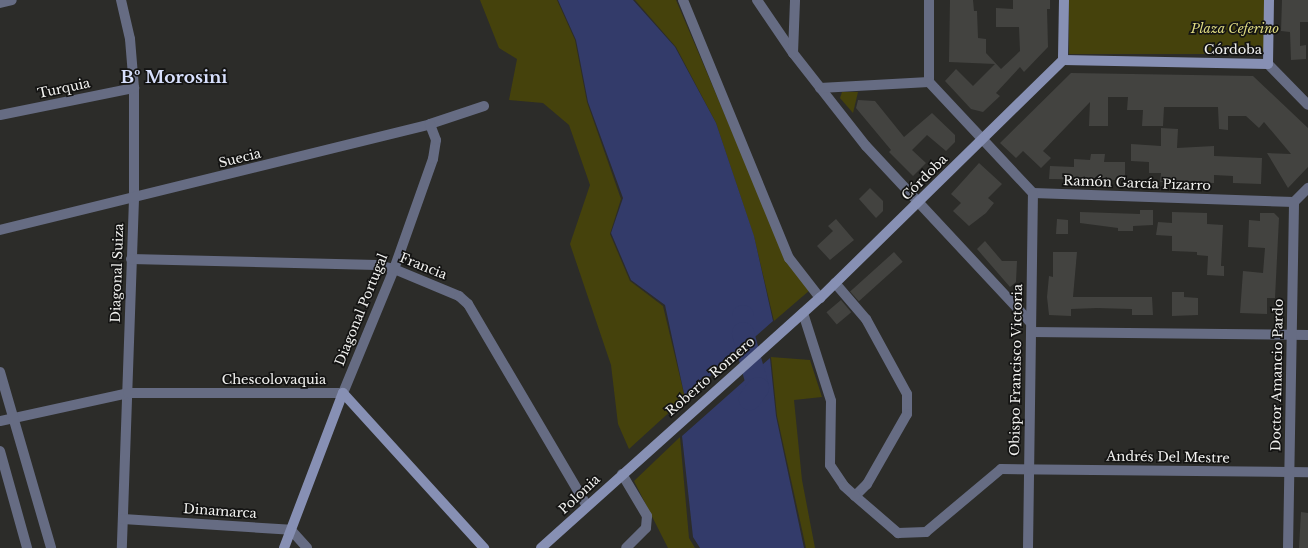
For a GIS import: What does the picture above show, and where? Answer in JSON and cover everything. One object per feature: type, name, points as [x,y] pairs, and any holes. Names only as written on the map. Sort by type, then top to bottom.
[{"type":"main road","points":[[1062,60],[1064,0]]},
{"type":"main road","name":"Córdoba","points":[[804,313],[917,204],[1062,60],[1268,64],[1269,0]]},
{"type":"main road","name":"Roberto Romero","points":[[636,460],[804,313]]},
{"type":"main road","name":"Diagonal Portugal","points":[[284,548],[342,393]]},
{"type":"main road","name":"Chescolovaquia","points":[[342,393],[484,548]]},
{"type":"main road","name":"Polonia","points":[[541,548],[636,460]]},
{"type":"street","points":[[0,3],[12,0]]},
{"type":"street","name":"Diagonal Suiza","points":[[121,0],[130,39],[134,88],[134,199],[122,548]]},
{"type":"street","points":[[683,0],[789,258],[820,298]]},
{"type":"street","points":[[757,0],[793,53],[820,88],[917,204],[1031,328],[1308,335]]},
{"type":"street","points":[[793,53],[795,0]]},
{"type":"street","points":[[930,0],[929,82],[1033,193]]},
{"type":"street","points":[[1268,64],[1308,105]]},
{"type":"street","points":[[820,88],[929,82]]},
{"type":"street","name":"Turquia","points":[[0,115],[134,88]]},
{"type":"street","name":"Suecia","points":[[0,230],[134,199],[430,124],[484,106]]},
{"type":"street","name":"Diagonal Portugal","points":[[342,393],[394,269],[433,159],[436,140],[430,124]]},
{"type":"street","points":[[1294,202],[1308,188]]},
{"type":"street","name":"Ramón García Pizarro","points":[[1033,193],[1294,202]]},
{"type":"street","name":"Obispo Francisco Victoria","points":[[1028,548],[1033,193]]},
{"type":"street","name":"Doctor Amancio Pardo","points":[[1288,548],[1294,202]]},
{"type":"street","name":"Francia","points":[[131,259],[377,265],[394,269],[459,296],[468,304],[587,506]]},
{"type":"street","points":[[804,313],[831,401],[830,465],[844,486],[855,496],[867,484],[907,414],[907,394],[866,319],[835,283]]},
{"type":"street","points":[[0,372],[12,418],[51,548]]},
{"type":"street","name":"Chescolovaquia","points":[[0,422],[12,418],[128,393],[342,393]]},
{"type":"street","points":[[0,451],[27,548]]},
{"type":"street","name":"Andrés Del Mestre","points":[[855,496],[898,533],[926,532],[1002,469],[1308,472]]},
{"type":"street","points":[[622,474],[648,516],[646,528],[626,548]]},
{"type":"street","name":"Dinamarca","points":[[123,519],[291,530]]},
{"type":"street","points":[[291,530],[307,548]]},
{"type":"green space","points":[[480,0],[557,0],[575,40],[587,102],[621,199],[610,234],[630,281],[663,306],[685,398],[629,449],[618,424],[611,365],[570,244],[590,185],[569,125],[543,103],[509,100],[517,59],[499,48]]},
{"type":"green space","points":[[635,0],[676,0],[787,261],[810,290],[774,321],[754,237],[716,123],[676,47]]},
{"type":"green space","name":"Plaza Ceferino","points":[[1069,0],[1265,0],[1265,54],[1069,54]]},
{"type":"green space","points":[[842,92],[858,92],[853,113],[840,98]]},
{"type":"green space","points":[[771,357],[810,360],[822,397],[794,400],[802,480],[815,548],[806,548],[777,416]]},
{"type":"green space","points":[[680,437],[689,538],[695,548],[668,548],[634,481]]},
{"type":"water","points":[[558,0],[633,0],[675,47],[716,123],[754,236],[773,321],[685,398],[665,305],[631,280],[611,233],[623,198],[588,102],[576,40]]},
{"type":"water","points":[[770,358],[776,416],[804,548],[700,548],[693,537],[682,436]]},
{"type":"building","points":[[950,0],[973,0],[974,11],[977,11],[978,38],[986,39],[986,53],[1001,69],[1020,51],[1019,27],[996,27],[996,8],[1013,9],[1013,0],[1050,0],[1050,9],[1047,9],[1048,47],[1024,72],[1020,67],[996,93],[1000,96],[983,112],[971,109],[945,81],[956,69],[973,86],[995,64],[949,62]]},
{"type":"building","points":[[1282,0],[1308,0],[1308,22],[1300,22],[1300,46],[1306,45],[1306,59],[1291,60],[1290,32],[1281,31]]},
{"type":"building","points":[[1071,73],[1253,76],[1308,128],[1308,167],[1288,188],[1267,153],[1291,154],[1264,122],[1259,128],[1246,116],[1228,116],[1228,130],[1219,129],[1218,107],[1164,107],[1163,126],[1142,126],[1143,110],[1127,110],[1128,97],[1108,97],[1108,126],[1089,126],[1090,102],[1043,151],[1051,158],[1041,168],[1023,151],[1016,158],[1000,143]]},
{"type":"building","points":[[858,100],[875,101],[904,137],[932,113],[955,135],[955,142],[946,151],[927,135],[912,150],[926,163],[913,176],[889,152],[891,150],[856,108]]},
{"type":"building","points":[[1161,128],[1178,129],[1177,148],[1214,146],[1214,156],[1262,158],[1261,184],[1233,183],[1233,176],[1214,175],[1214,183],[1160,182],[1161,173],[1149,173],[1149,162],[1131,161],[1131,144],[1161,146]]},
{"type":"building","points":[[1091,154],[1105,154],[1104,162],[1125,162],[1125,180],[1049,179],[1050,166],[1074,167],[1074,159],[1090,160]]},
{"type":"building","points":[[979,163],[1002,184],[988,198],[994,203],[986,213],[969,226],[953,211],[961,203],[951,194]]},
{"type":"building","points":[[870,188],[883,201],[883,211],[876,218],[859,199]]},
{"type":"building","points":[[1140,210],[1153,210],[1153,225],[1133,226],[1133,231],[1118,231],[1118,228],[1080,223],[1080,212],[1140,214]]},
{"type":"building","points":[[1172,212],[1207,213],[1207,224],[1223,225],[1221,266],[1224,266],[1224,276],[1207,275],[1208,256],[1197,255],[1197,252],[1172,251],[1172,236],[1156,235],[1158,222],[1172,223]]},
{"type":"building","points":[[1260,213],[1274,213],[1279,218],[1275,298],[1267,298],[1267,314],[1240,313],[1243,271],[1263,273],[1265,248],[1248,247],[1249,220],[1260,221]]},
{"type":"building","points":[[836,219],[854,240],[830,260],[817,246],[833,231],[828,226]]},
{"type":"building","points":[[1057,219],[1068,220],[1068,234],[1056,234]]},
{"type":"building","points":[[985,241],[1002,261],[1017,261],[1016,282],[1010,287],[977,249]]},
{"type":"building","points":[[894,252],[903,262],[859,301],[850,291]]},
{"type":"building","points":[[1053,252],[1077,252],[1073,297],[1152,297],[1153,315],[1132,315],[1132,309],[1097,308],[1071,309],[1071,316],[1049,315],[1047,297],[1049,276],[1053,277]]},
{"type":"building","points":[[1172,292],[1184,292],[1184,297],[1198,298],[1198,315],[1172,316]]},
{"type":"building","points":[[841,300],[851,312],[837,324],[826,312]]},
{"type":"building","points":[[1301,512],[1308,513],[1308,548],[1299,548]]},
{"type":"waterway","points":[[743,316],[743,333],[758,388],[750,399]]},
{"type":"district","name":"Bº Morosini","points":[[174,78]]}]
